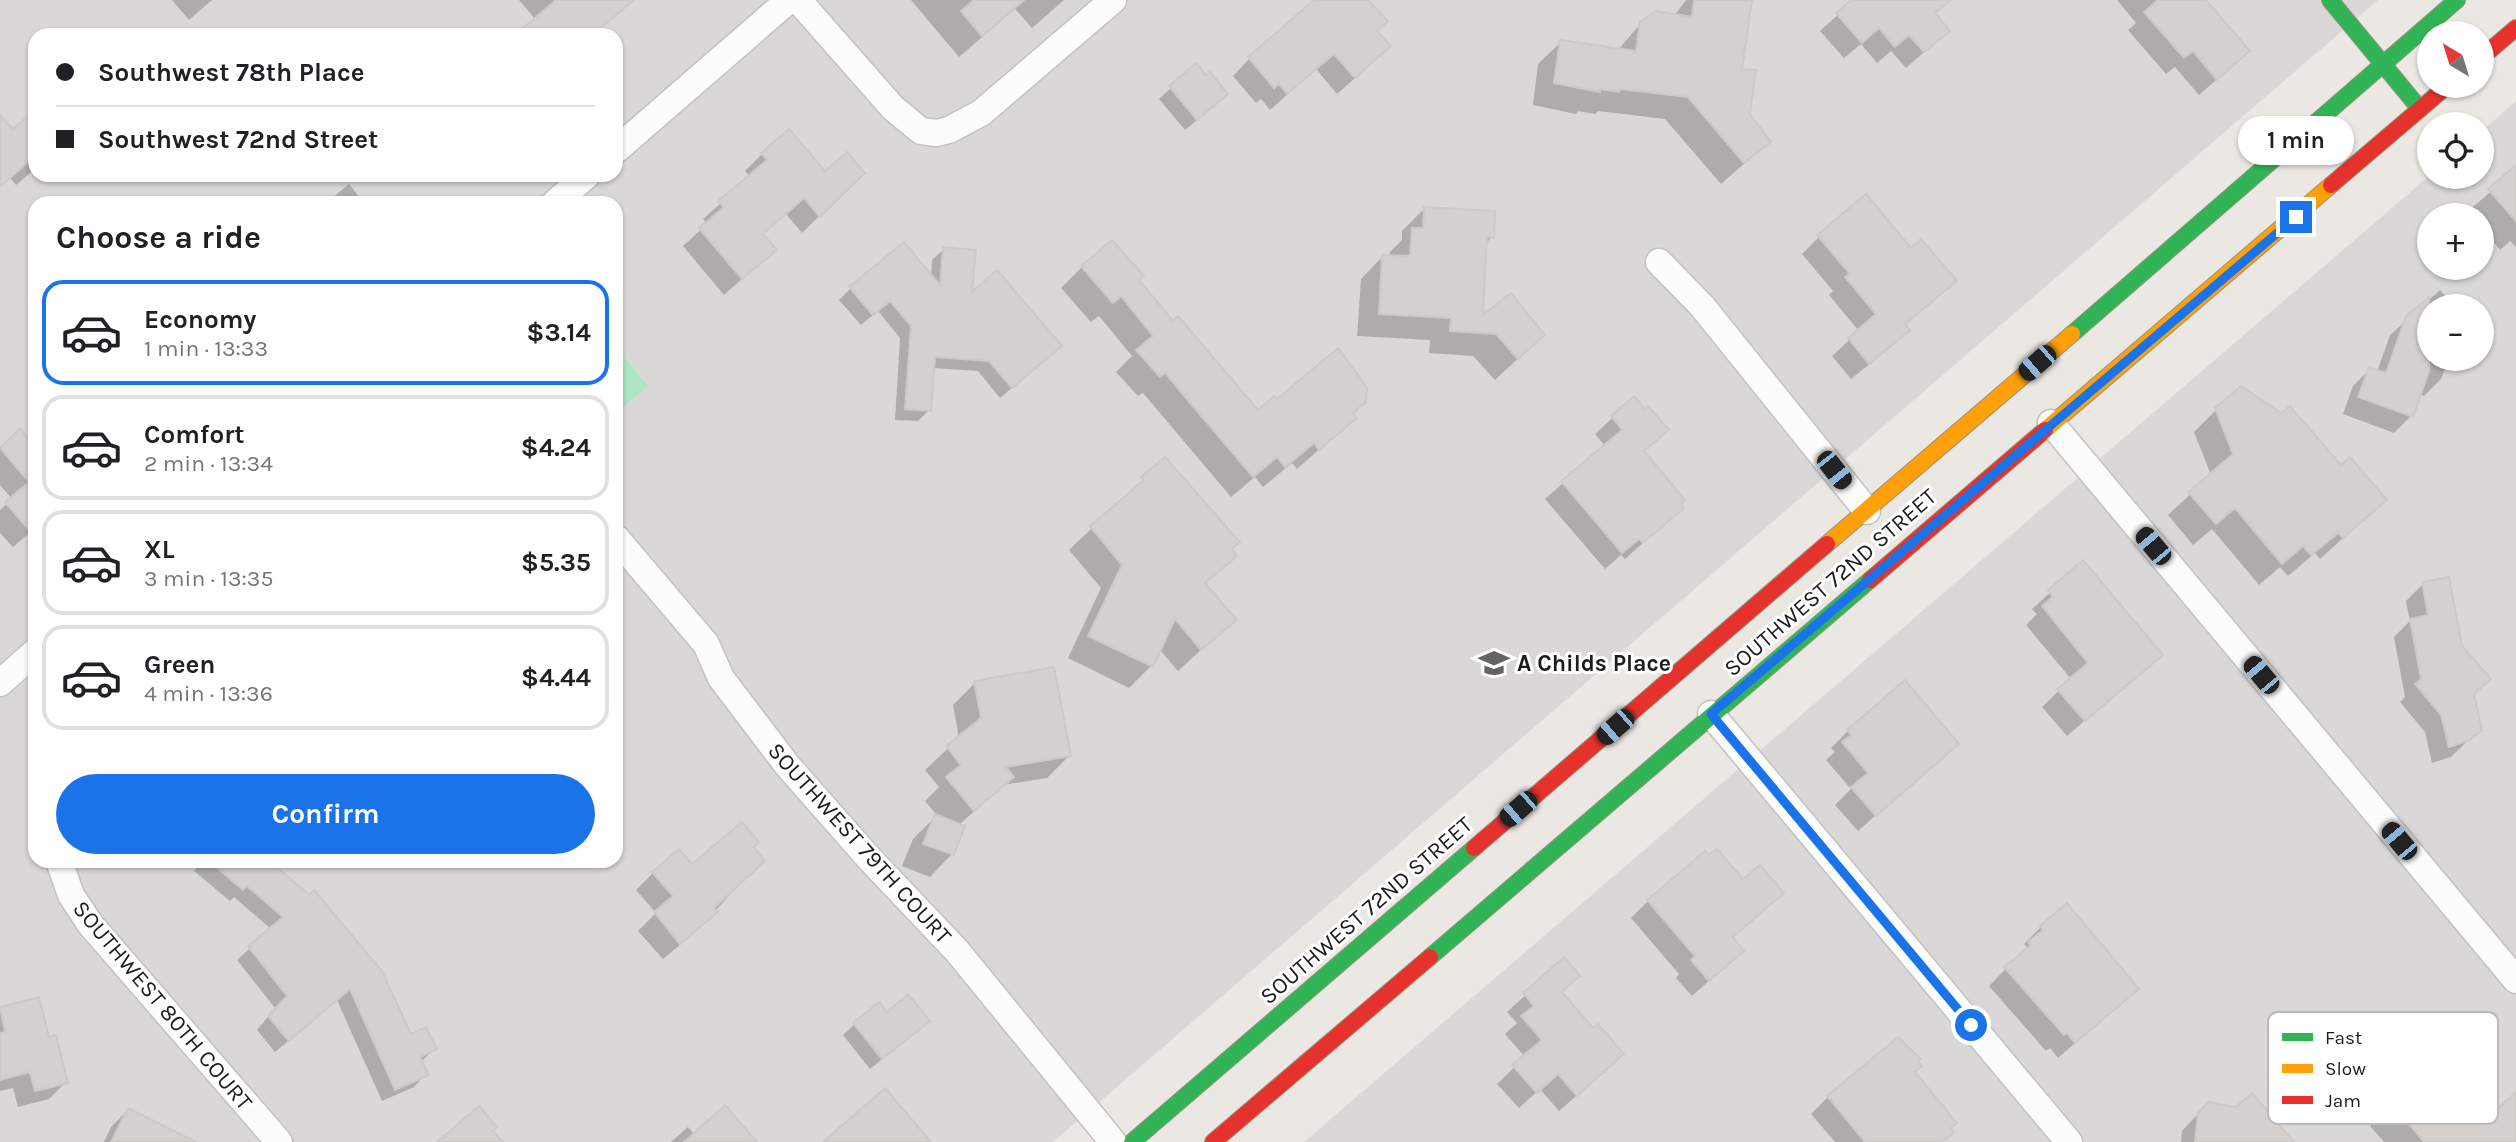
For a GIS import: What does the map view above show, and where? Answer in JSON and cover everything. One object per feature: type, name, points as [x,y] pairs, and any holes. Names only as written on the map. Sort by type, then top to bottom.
[{"type":"main road","points":[[2330,0],[2420,109]]},
{"type":"main road","name":"SOUTHWEST 72ND STREET","points":[[1132,1142],[1867,511],[2021,386],[2457,0]]},
{"type":"main road","points":[[2494,47],[2516,28]]},
{"type":"main road","name":"SOUTHWEST 72ND STREET","points":[[1213,1142],[1711,714],[2047,418],[2433,98]]},
{"type":"street","points":[[623,144],[789,0]]},
{"type":"street","points":[[798,0],[910,124],[921,131],[937,133],[949,130],[981,113],[1113,0]]},
{"type":"street","points":[[563,196],[579,182]]},
{"type":"street","points":[[1659,262],[1702,306],[1867,511]]},
{"type":"street","points":[[2047,418],[2516,980]]},
{"type":"street","name":"SOUTHWEST 79TH COURT","points":[[623,546],[706,644],[721,678],[809,791],[957,951],[1113,1142]]},
{"type":"street","points":[[0,683],[28,665]]},
{"type":"street","points":[[1711,714],[2069,1142]]},
{"type":"street","name":"SOUTHWEST 80TH COURT","points":[[61,868],[71,895],[90,924],[279,1142]]},
{"type":"shaded area","points":[[0,0],[2378,0],[1053,1142],[0,1142]]},
{"type":"shaded area","points":[[2516,101],[2516,1142],[1304,1142],[2417,186],[2417,189],[2494,189],[2494,120]]},
{"type":"green space","points":[[623,356],[648,386],[623,407]]},
{"type":"building","points":[[556,0],[634,0],[600,28],[523,28]]},
{"type":"building","points":[[974,0],[1024,0],[982,36],[961,11]]},
{"type":"building","points":[[1314,0],[1368,0],[1388,21],[1377,31],[1391,46],[1355,78],[1334,54],[1287,94],[1279,84],[1274,88],[1248,57]]},
{"type":"building","points":[[1694,0],[1752,0],[1742,69],[1756,70],[1750,114],[1771,142],[1744,163],[1688,97],[1620,89],[1619,92],[1600,89],[1600,92],[1554,83],[1560,40],[1636,51],[1640,22],[1656,11],[1692,17]]},
{"type":"building","points":[[1851,0],[1951,0],[1935,13],[1950,31],[1924,52],[1909,35],[1895,47],[1879,28],[1862,43],[1836,13]]},
{"type":"building","points":[[2158,0],[2206,0],[2250,51],[2217,80],[2193,51],[2184,58],[2144,12]]},
{"type":"building","points":[[1196,63],[1206,75],[1210,72],[1228,94],[1197,120],[1169,86]]},
{"type":"building","points":[[0,115],[13,129],[28,116],[28,162],[0,187]]},
{"type":"building","points":[[789,129],[825,171],[847,152],[865,173],[820,217],[804,198],[763,234],[777,250],[742,279],[699,228],[724,207],[718,201],[767,160],[761,153]]},
{"type":"building","points":[[2516,165],[2516,221],[2488,189],[2494,189],[2494,184]]},
{"type":"building","points":[[1866,194],[1911,248],[1921,239],[1957,281],[1905,324],[1910,330],[1869,364],[1848,338],[1876,314],[1845,277],[1850,274],[1817,235]]},
{"type":"building","points":[[1424,207],[1495,211],[1494,238],[1487,237],[1483,315],[1511,293],[1545,335],[1518,359],[1496,334],[1450,331],[1451,318],[1379,314],[1382,255],[1410,256],[1412,228],[1423,228]]},
{"type":"building","points":[[1112,240],[1144,276],[1139,280],[1173,321],[1178,316],[1258,410],[1274,396],[1277,399],[1338,348],[1367,387],[1366,402],[1353,413],[1357,418],[1319,450],[1314,443],[1285,467],[1277,457],[1253,477],[1165,373],[1160,377],[1136,350],[1153,336],[1121,296],[1113,303],[1081,266]]},
{"type":"building","points":[[904,242],[940,285],[943,247],[976,250],[972,292],[997,270],[1062,346],[1012,388],[989,361],[935,357],[931,411],[905,409],[911,326],[890,301],[873,315],[849,287]]},
{"type":"building","points":[[2417,307],[2417,371],[2429,371],[2413,417],[2358,397],[2369,367],[2386,373],[2406,316]]},
{"type":"building","points":[[2241,386],[2281,413],[2290,406],[2341,465],[2350,457],[2387,500],[2343,538],[2338,533],[2311,555],[2303,546],[2282,564],[2235,508],[2216,524],[2188,492],[2233,454],[2215,408]]},
{"type":"building","points":[[1634,396],[1645,409],[1648,406],[1669,430],[1644,451],[1685,500],[1681,504],[1684,508],[1643,543],[1639,539],[1622,553],[1561,481],[1622,430],[1611,416]]},
{"type":"building","points":[[20,428],[28,438],[28,481],[0,448]]},
{"type":"building","points":[[1165,457],[1240,542],[1232,549],[1237,556],[1205,583],[1237,620],[1201,650],[1175,619],[1153,667],[1088,636],[1122,565],[1090,526],[1144,480],[1141,477]]},
{"type":"building","points":[[28,483],[28,529],[5,502]]},
{"type":"building","points":[[2083,560],[2163,655],[2085,721],[2057,689],[2088,663],[2042,606],[2053,597],[2048,590]]},
{"type":"building","points":[[2449,577],[2462,646],[2491,679],[2474,694],[2482,730],[2470,740],[2449,747],[2441,715],[2415,684],[2421,679],[2410,619],[2428,615],[2422,582]]},
{"type":"building","points":[[1054,667],[1071,756],[1006,767],[1014,777],[974,811],[946,777],[961,765],[946,746],[981,718],[974,681]]},
{"type":"building","points":[[1905,680],[1959,744],[1876,816],[1851,787],[1868,773],[1842,742],[1851,735],[1847,730]]},
{"type":"building","points":[[935,814],[965,826],[954,855],[923,844]]},
{"type":"building","points":[[742,822],[759,842],[754,847],[765,861],[714,908],[718,912],[680,944],[654,912],[673,896],[652,872],[679,849],[692,864]]},
{"type":"building","points":[[1717,849],[1743,879],[1760,865],[1784,893],[1733,937],[1744,951],[1709,981],[1691,960],[1695,956],[1647,900],[1705,851],[1709,855]]},
{"type":"building","points":[[217,868],[278,868],[309,895],[314,890],[382,971],[411,1034],[426,1027],[437,1049],[420,1057],[429,1075],[395,1090],[350,989],[289,1041],[268,1016],[287,996],[248,946],[283,917],[247,886],[243,890]]},
{"type":"building","points":[[2067,903],[2139,989],[2075,1043],[2067,1033],[2064,1035],[2004,967],[2031,945],[2028,942],[2043,930],[2040,926]]},
{"type":"building","points":[[1564,957],[1580,976],[1562,992],[1593,1028],[1598,1024],[1624,1054],[1577,1096],[1558,1074],[1537,1093],[1512,1065],[1542,1040],[1521,1016],[1534,1006],[1523,993]]},
{"type":"building","points":[[908,994],[930,1021],[882,1059],[853,1023],[879,1002],[887,1012]]},
{"type":"building","points":[[39,997],[49,1037],[56,1035],[68,1083],[35,1091],[30,1072],[0,1080],[0,1033],[5,1032],[0,1007]]},
{"type":"building","points":[[1898,1037],[1921,1059],[1918,1061],[1922,1066],[1915,1072],[1957,1123],[1951,1128],[1954,1132],[1942,1142],[1865,1142],[1827,1096]]},
{"type":"building","points":[[885,1088],[931,1142],[823,1142]]},
{"type":"building","points":[[2516,1092],[2516,1142],[2424,1142],[2409,1124],[2498,1124],[2498,1108]]},
{"type":"building","points":[[2252,1093],[2268,1112],[2268,1124],[2279,1124],[2294,1142],[2195,1142],[2198,1112],[2209,1102],[2236,1107]]},
{"type":"building","points":[[725,1105],[757,1142],[684,1142]]},
{"type":"building","points":[[479,1106],[497,1127],[493,1131],[503,1142],[437,1142]]},
{"type":"building","points":[[128,1108],[196,1142],[111,1142]]},
{"type":"traffic: fast","points":[[2330,0],[2420,109]]},
{"type":"traffic: fast","points":[[2072,334],[2457,0]]},
{"type":"traffic: fast","points":[[1430,957],[1870,580]]},
{"type":"traffic: fast","points":[[1132,1142],[1474,848]]},
{"type":"traffic: slow","points":[[2045,430],[2331,185]]},
{"type":"traffic: slow","points":[[1827,544],[2072,334]]},
{"type":"traffic: jam","points":[[2494,47],[2516,28]]},
{"type":"traffic: jam","points":[[2331,185],[2433,98]]},
{"type":"traffic: jam","points":[[1870,580],[2045,430]]},
{"type":"traffic: jam","points":[[1474,848],[1827,544]]},
{"type":"traffic: jam","points":[[1213,1142],[1430,957]]},
{"type":"place","name":"A Childs Place","points":[[1494,663]]},
{"type":"route","points":[[1971,1025],[1711,714],[2296,217]]}]
